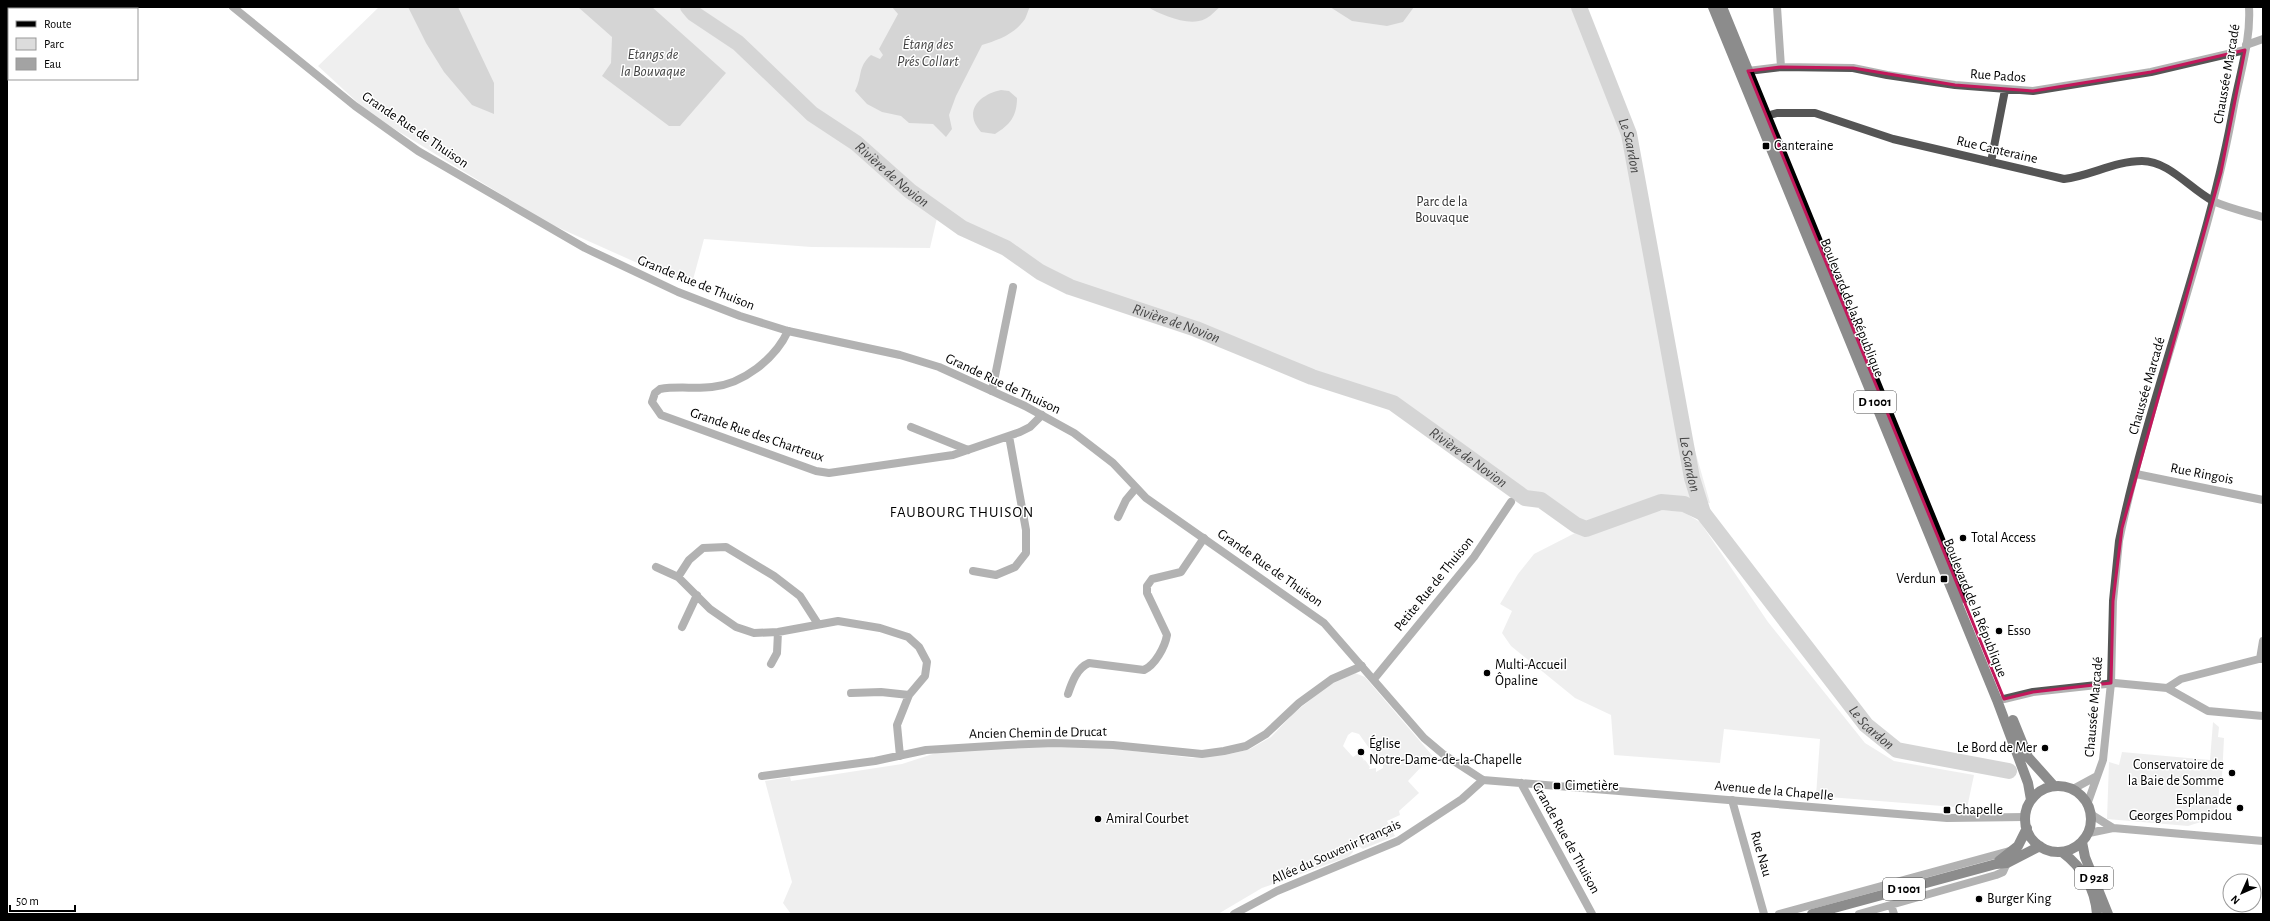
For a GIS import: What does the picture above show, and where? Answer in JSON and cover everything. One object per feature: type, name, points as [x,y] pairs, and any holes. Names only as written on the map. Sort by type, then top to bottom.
[{"type":"main road","name":"Boulevard de la République","points":[[1713,7],[1997,700],[2028,783],[2031,800]]},
{"type":"main road","name":"Boulevard de la République","points":[[1722,7],[2028,757],[2054,786]]},
{"type":"main road","points":[[2054,786],[2073,789],[2088,802],[2092,815],[2088,833],[2082,842],[2072,849],[2062,852],[2051,851],[2040,846],[2030,836],[2025,817],[2031,800],[2038,792],[2054,786]]},
{"type":"main road","points":[[1996,864],[2014,850],[2027,828]]},
{"type":"main road","name":"D 928","points":[[2082,842],[2085,857],[2108,914]]},
{"type":"main road","name":"D 1001","points":[[1812,914],[1996,864],[2007,863],[2040,846]]},
{"type":"main road","name":"D 928","points":[[2062,852],[2074,861],[2085,875],[2091,887],[2097,914]]},
{"type":"street","name":"Grande Rue de Thuison","points":[[232,7],[355,106],[418,151],[555,232],[678,292],[740,316],[788,331],[900,355],[939,368],[1042,415],[1086,442],[1113,463],[1146,498],[1324,623],[1424,738],[1444,754],[1483,780],[1521,783],[1592,914]]},
{"type":"street","points":[[1777,7],[1781,67]]},
{"type":"street","name":"Chaussée Marcadé","points":[[2088,802],[2103,760],[2111,683],[2113,601],[2119,541],[2136,474],[2226,151],[2250,23],[2249,7]]},
{"type":"street","name":"Rue Pados","points":[[1748,70],[1781,67],[1853,68],[1894,76],[2005,90],[2033,91],[2151,72],[2246,48],[2263,39]]},
{"type":"street","points":[[1992,162],[2005,90]]},
{"type":"street","name":"Rue Canteraine","points":[[1766,116],[1778,113],[1815,113],[1893,139],[2064,179],[2077,178],[2130,162],[2143,161],[2166,169],[2213,201],[2263,218]]},
{"type":"street","points":[[992,391],[1013,287]]},
{"type":"street","name":"Grande Rue des Chartreux","points":[[788,331],[781,345],[752,372],[729,384],[712,387],[660,389],[654,393],[652,402],[655,410],[661,415],[816,471],[829,473],[953,455],[1010,436],[1030,427],[1042,415]]},
{"type":"street","points":[[911,427],[968,450]]},
{"type":"street","points":[[973,571],[996,575],[1015,567],[1026,553],[1026,530],[1010,436]]},
{"type":"street","name":"Rue Ringois","points":[[2136,474],[2263,500]]},
{"type":"street","points":[[1118,516],[1126,500],[1136,488]]},
{"type":"street","name":"Petite Rue de Thuison","points":[[1374,679],[1474,557],[1511,502]]},
{"type":"street","points":[[1068,694],[1072,681],[1084,665],[1089,663],[1144,670],[1150,667],[1166,641],[1167,635],[1147,593],[1147,586],[1152,579],[1181,572],[1204,538]]},
{"type":"street","points":[[678,577],[689,560],[703,548],[726,547],[774,576],[800,596],[818,624]]},
{"type":"street","points":[[656,567],[678,577],[710,609],[736,627],[754,632],[778,632],[838,621],[880,628],[908,637],[919,647],[927,662],[925,676],[909,696],[897,725],[900,756]]},
{"type":"street","points":[[682,627],[697,595]]},
{"type":"street","points":[[771,664],[777,653],[778,632]]},
{"type":"street","points":[[2167,688],[2181,679],[2261,659],[2263,641]]},
{"type":"street","name":"Ancien Chemin de Drucat","points":[[762,776],[874,762],[926,750],[1054,743],[1113,745],[1202,754],[1224,751],[1246,746],[1266,734],[1299,704],[1332,679],[1362,666]]},
{"type":"street","points":[[2004,699],[2033,692],[2111,683],[2167,688],[2208,711],[2263,716]]},
{"type":"street","points":[[851,693],[881,692],[909,696]]},
{"type":"street","name":"Chaussée Marcadé","points":[[2073,789],[2097,776]]},
{"type":"street","name":"Allée du Souvenir Français","points":[[1234,914],[1277,891],[1398,841],[1462,799],[1483,780]]},
{"type":"street","name":"Avenue de la Chapelle","points":[[1521,783],[1948,818],[2025,817]]},
{"type":"street","name":"Rue Nau","points":[[1732,800],[1764,914]]},
{"type":"street","points":[[2092,815],[2113,828]]},
{"type":"street","points":[[2088,833],[2113,828],[2263,841]]},
{"type":"street","points":[[1779,914],[2014,850]]},
{"type":"street","points":[[1859,914],[1996,875],[2003,872],[2007,863]]},
{"type":"street","points":[[1891,905],[1894,914]]},
{"type":"highlighted area","points":[[2245,50],[2221,172],[2122,528],[2113,601],[2111,683],[2033,692],[2004,699],[1748,71],[1781,67],[1853,68],[1955,85],[2033,91],[2151,72]]},
{"type":"green space","name":"Parc de la Bouvaque","points":[[379,7],[1584,7],[1607,58],[1635,136],[1692,440],[1710,503],[1660,497],[1581,523],[1544,496],[1528,491],[1520,499],[1390,407],[1312,380],[1194,332],[1068,289],[1037,273],[1006,251],[937,218],[930,248],[811,247],[704,239],[691,287],[548,223],[370,114],[318,66]]},
{"type":"green space","points":[[1653,510],[1682,511],[1700,522],[1768,622],[1865,743],[1894,761],[1974,775],[1967,808],[1816,796],[1820,739],[1724,729],[1720,763],[1614,755],[1611,715],[1575,698],[1511,646],[1502,633],[1512,611],[1500,604],[1518,574],[1534,554],[1577,532],[1601,531]]},
{"type":"green space","points":[[1355,673],[1365,677],[1437,761],[1428,766],[1423,765],[1408,781],[1419,793],[1399,811],[1400,815],[1387,821],[1395,836],[1363,849],[1357,845],[1352,847],[1353,852],[1348,857],[1262,888],[1218,914],[791,914],[783,903],[792,882],[765,781],[790,777],[791,781],[902,764],[942,751],[1065,743],[1193,758],[1230,754],[1250,749],[1271,737],[1294,713],[1330,684],[1342,677]],"holes":[[[1352,732],[1359,734],[1379,762],[1386,756],[1387,757],[1387,760],[1381,765],[1383,765],[1383,768],[1376,772],[1376,768],[1369,769],[1370,767],[1365,760],[1363,761],[1364,760],[1359,753],[1353,757],[1343,746],[1348,735]]]},
{"type":"green space","points":[[2213,722],[2219,727],[2218,737],[2224,738],[2222,778],[2220,778],[2217,817],[2188,826],[2107,819],[2109,762],[2119,765],[2122,752],[2210,760]]},
{"type":"water","points":[[408,7],[458,7],[494,83],[494,114],[472,105],[444,72],[426,43]]},
{"type":"water","name":"Etangs de la Bouvaque","points":[[578,7],[652,7],[726,73],[680,126],[669,126],[602,76],[611,63],[612,37]]},
{"type":"water","name":"Étang des Prés Collart","points":[[892,7],[1030,7],[1025,19],[1016,29],[1000,39],[982,45],[956,96],[949,115],[952,129],[946,137],[933,124],[909,123],[901,116],[882,112],[867,104],[855,91],[862,68],[867,60],[871,55],[880,59],[883,55],[879,49],[898,14]]},
{"type":"water","points":[[1148,7],[1220,7],[1207,18],[1191,22],[1175,19]]},
{"type":"water","points":[[1330,7],[1414,7],[1403,22],[1387,26],[1352,21]]},
{"type":"water","points":[[1001,90],[1009,91],[1017,98],[1014,115],[1005,127],[995,134],[981,132],[973,118],[973,111],[980,100],[993,92]]},
{"type":"waterway","name":"Rivière de Novion","points":[[688,7],[693,13],[738,43],[812,114],[856,143],[910,191],[962,228],[1006,248],[1040,272],[1070,287],[1196,329],[1312,377],[1393,403],[1525,498],[1541,500],[1576,525],[1586,529],[1661,502],[1684,504],[1703,513]]},
{"type":"waterway","name":"Le Scardon","points":[[1579,7],[1629,134],[1692,478],[1703,513],[1866,725],[1897,750],[2009,771]]},
{"type":"place","name":"Canteraine","points":[[1766,146]]},
{"type":"place","name":"Total Access","points":[[1963,538]]},
{"type":"place","name":"Verdun","points":[[1944,579]]},
{"type":"place","name":"Esso","points":[[1999,631]]},
{"type":"place","name":"Multi-Accueil Ôpaline","points":[[1487,673]]},
{"type":"place","name":"Le Bord de Mer","points":[[2045,748]]},
{"type":"place","name":"Église Notre-Dame-de-la-Chapelle","points":[[1361,752]]},
{"type":"place","name":"Conservatoire de la Baie de Somme","points":[[2232,773]]},
{"type":"place","name":"Cimetière","points":[[1557,786]]},
{"type":"place","name":"Esplanade Georges Pompidou","points":[[2240,808]]},
{"type":"place","name":"Chapelle","points":[[1947,810]]},
{"type":"place","name":"Amiral Courbet","points":[[1098,819]]},
{"type":"place","name":"Burger King","points":[[1979,899]]},
{"type":"district","name":"FAUBOURG THUISON","points":[[962,512]]}]
